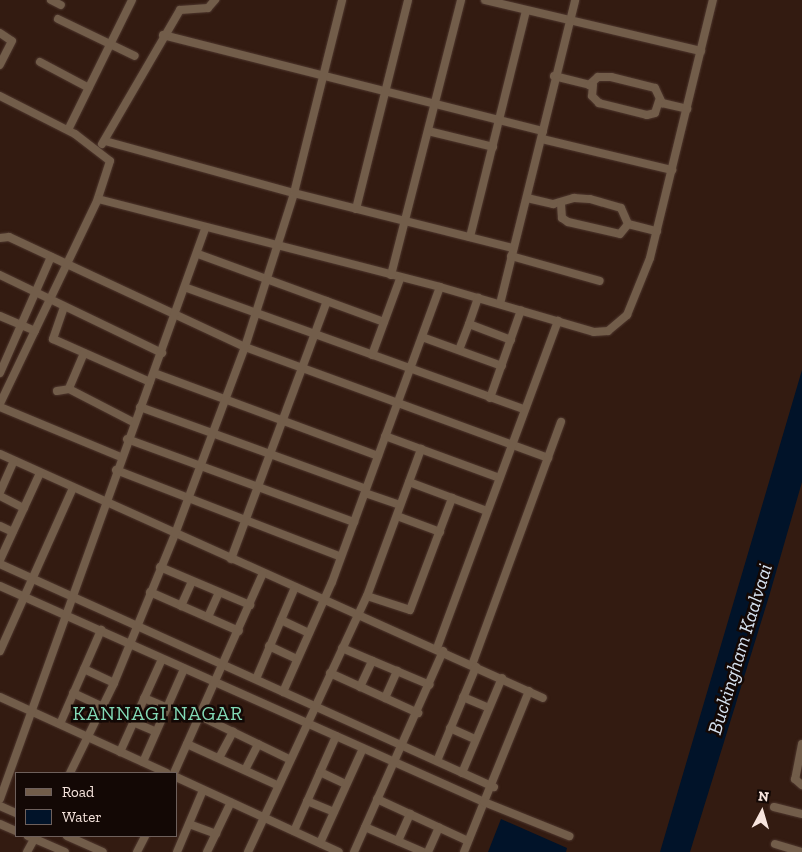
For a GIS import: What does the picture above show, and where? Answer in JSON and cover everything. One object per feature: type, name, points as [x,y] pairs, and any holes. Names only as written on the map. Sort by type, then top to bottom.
[{"type":"street","points":[[51,0],[61,5]]},
{"type":"street","points":[[68,130],[132,0]]},
{"type":"street","points":[[98,148],[105,141],[163,35],[180,10],[208,8],[215,0]]},
{"type":"street","points":[[74,772],[114,683],[175,534],[245,347],[294,193],[342,0]]},
{"type":"street","points":[[356,209],[408,0]]},
{"type":"street","points":[[391,275],[461,0]]},
{"type":"street","points":[[485,0],[701,51]]},
{"type":"street","points":[[500,304],[542,135],[554,76],[575,0]]},
{"type":"street","points":[[98,199],[205,229],[279,245],[400,279],[440,286],[594,332],[621,323],[650,258],[713,0]]},
{"type":"street","points":[[470,237],[526,11]]},
{"type":"street","points":[[58,19],[135,56]]},
{"type":"street","points":[[0,33],[12,41],[0,65]]},
{"type":"street","points":[[163,35],[500,120],[542,135],[672,170]]},
{"type":"street","points":[[40,62],[89,88]]},
{"type":"street","points":[[554,76],[593,85]]},
{"type":"street","points":[[598,77],[611,77],[654,88],[659,101],[655,113],[647,115],[599,103],[592,96],[593,85],[598,77]]},
{"type":"street","points":[[0,96],[68,130],[98,148],[110,161],[98,199],[35,331],[4,387],[0,406],[121,457]]},
{"type":"street","points":[[659,101],[687,109]]},
{"type":"street","points":[[428,130],[493,147]]},
{"type":"street","points":[[105,141],[294,193],[470,237],[600,280]]},
{"type":"street","points":[[527,198],[561,204],[581,198],[614,205],[626,211],[628,224],[620,234],[568,222],[562,218],[561,204]]},
{"type":"street","points":[[628,224],[657,230]]},
{"type":"street","points":[[0,799],[13,776],[30,710],[133,422],[177,317],[205,229]]},
{"type":"street","points":[[0,238],[9,237],[177,317],[245,347],[548,458]]},
{"type":"street","points":[[198,254],[384,322]]},
{"type":"street","points":[[0,373],[51,257]]},
{"type":"street","points":[[0,274],[49,300],[162,353]]},
{"type":"street","points":[[372,355],[400,279]]},
{"type":"street","points":[[282,692],[341,557],[440,286]]},
{"type":"street","points":[[187,288],[525,410]]},
{"type":"street","points":[[459,350],[478,298]]},
{"type":"street","points":[[231,559],[328,301]]},
{"type":"street","points":[[64,307],[53,339],[150,382]]},
{"type":"street","points":[[490,398],[521,310]]},
{"type":"street","points":[[0,316],[35,331]]},
{"type":"street","points":[[354,852],[430,685],[440,649],[487,512],[558,321]]},
{"type":"street","points":[[469,324],[511,340]]},
{"type":"street","points":[[422,336],[502,366]]},
{"type":"street","points":[[69,389],[84,353]]},
{"type":"street","points":[[154,373],[378,456]]},
{"type":"street","points":[[57,391],[69,389],[133,422]]},
{"type":"street","points":[[140,408],[270,454],[400,505]]},
{"type":"street","points":[[437,761],[463,697],[561,422]]},
{"type":"street","points":[[386,436],[500,478]]},
{"type":"street","points":[[127,439],[354,522]]},
{"type":"street","points":[[250,851],[262,816],[367,596],[421,449]]},
{"type":"street","points":[[0,454],[104,503],[440,649],[543,698]]},
{"type":"street","points":[[0,492],[14,461]]},
{"type":"street","points":[[116,470],[341,557]]},
{"type":"street","points":[[40,473],[0,562],[32,579],[494,787]]},
{"type":"street","points":[[409,482],[487,512]]},
{"type":"street","points":[[0,652],[73,488]]},
{"type":"street","points":[[0,496],[24,508]]},
{"type":"street","points":[[367,596],[410,610],[452,498]]},
{"type":"street","points":[[397,516],[440,532]]},
{"type":"street","points":[[0,526],[13,532]]},
{"type":"street","points":[[160,567],[250,605]]},
{"type":"street","points":[[174,772],[225,666],[263,573]]},
{"type":"street","points":[[181,606],[192,581]]},
{"type":"street","points":[[0,586],[130,642],[162,659],[395,763],[484,802],[570,836]]},
{"type":"street","points":[[256,679],[295,587]]},
{"type":"street","points":[[150,592],[239,631]]},
{"type":"street","points":[[208,618],[219,592]]},
{"type":"street","points":[[281,620],[309,633]]},
{"type":"street","points":[[0,628],[9,632]]},
{"type":"street","points":[[60,724],[101,630]]},
{"type":"street","points":[[269,646],[297,660]]},
{"type":"street","points":[[342,648],[430,685]]},
{"type":"street","points":[[120,752],[162,659]]},
{"type":"street","points":[[360,687],[372,661]]},
{"type":"street","points":[[84,669],[114,683]]},
{"type":"street","points":[[143,762],[184,669]]},
{"type":"street","points":[[385,698],[397,671]]},
{"type":"street","points":[[330,673],[418,712]]},
{"type":"street","points":[[462,773],[502,678]]},
{"type":"street","points":[[464,852],[484,802],[494,787],[529,691]]},
{"type":"street","points":[[73,693],[103,707]]},
{"type":"street","points":[[0,697],[165,772]]},
{"type":"street","points":[[463,697],[489,708]]},
{"type":"street","points":[[144,698],[167,708]]},
{"type":"street","points":[[200,716],[290,759]]},
{"type":"street","points":[[133,722],[156,732]]},
{"type":"street","points":[[450,728],[475,740]]},
{"type":"street","points":[[219,758],[233,732]]},
{"type":"street","points":[[294,831],[336,736]]},
{"type":"street","points":[[187,744],[277,785]]},
{"type":"street","points":[[245,770],[258,744]]},
{"type":"street","points":[[320,843],[363,748]]},
{"type":"street","points":[[801,748],[795,779],[802,785]]},
{"type":"street","points":[[320,772],[346,784]]},
{"type":"street","points":[[178,778],[339,852]]},
{"type":"street","points":[[180,851],[203,790]]},
{"type":"street","points":[[377,799],[468,841]]},
{"type":"street","points":[[308,800],[334,812]]},
{"type":"street","points":[[207,852],[231,802]]},
{"type":"street","points":[[0,806],[15,813]]},
{"type":"street","points":[[774,807],[802,814]]},
{"type":"street","points":[[398,841],[410,814]]},
{"type":"street","points":[[0,824],[15,831]]},
{"type":"street","points":[[189,824],[216,834]]},
{"type":"street","points":[[365,827],[423,852]]},
{"type":"street","points":[[428,852],[439,827]]},
{"type":"street","points":[[27,852],[33,837],[65,852]]},
{"type":"street","points":[[68,837],[103,852]]},
{"type":"street","points":[[137,852],[144,837]]},
{"type":"street","points":[[775,844],[802,852]]},
{"type":"water","name":"Buckingham Kaalvaai","points":[[802,370],[802,482],[770,593],[690,852],[660,852]]},
{"type":"water","points":[[501,819],[567,848],[566,852],[488,852]]},
{"type":"district","name":"KANNAGI NAGAR","points":[[158,713]]}]
